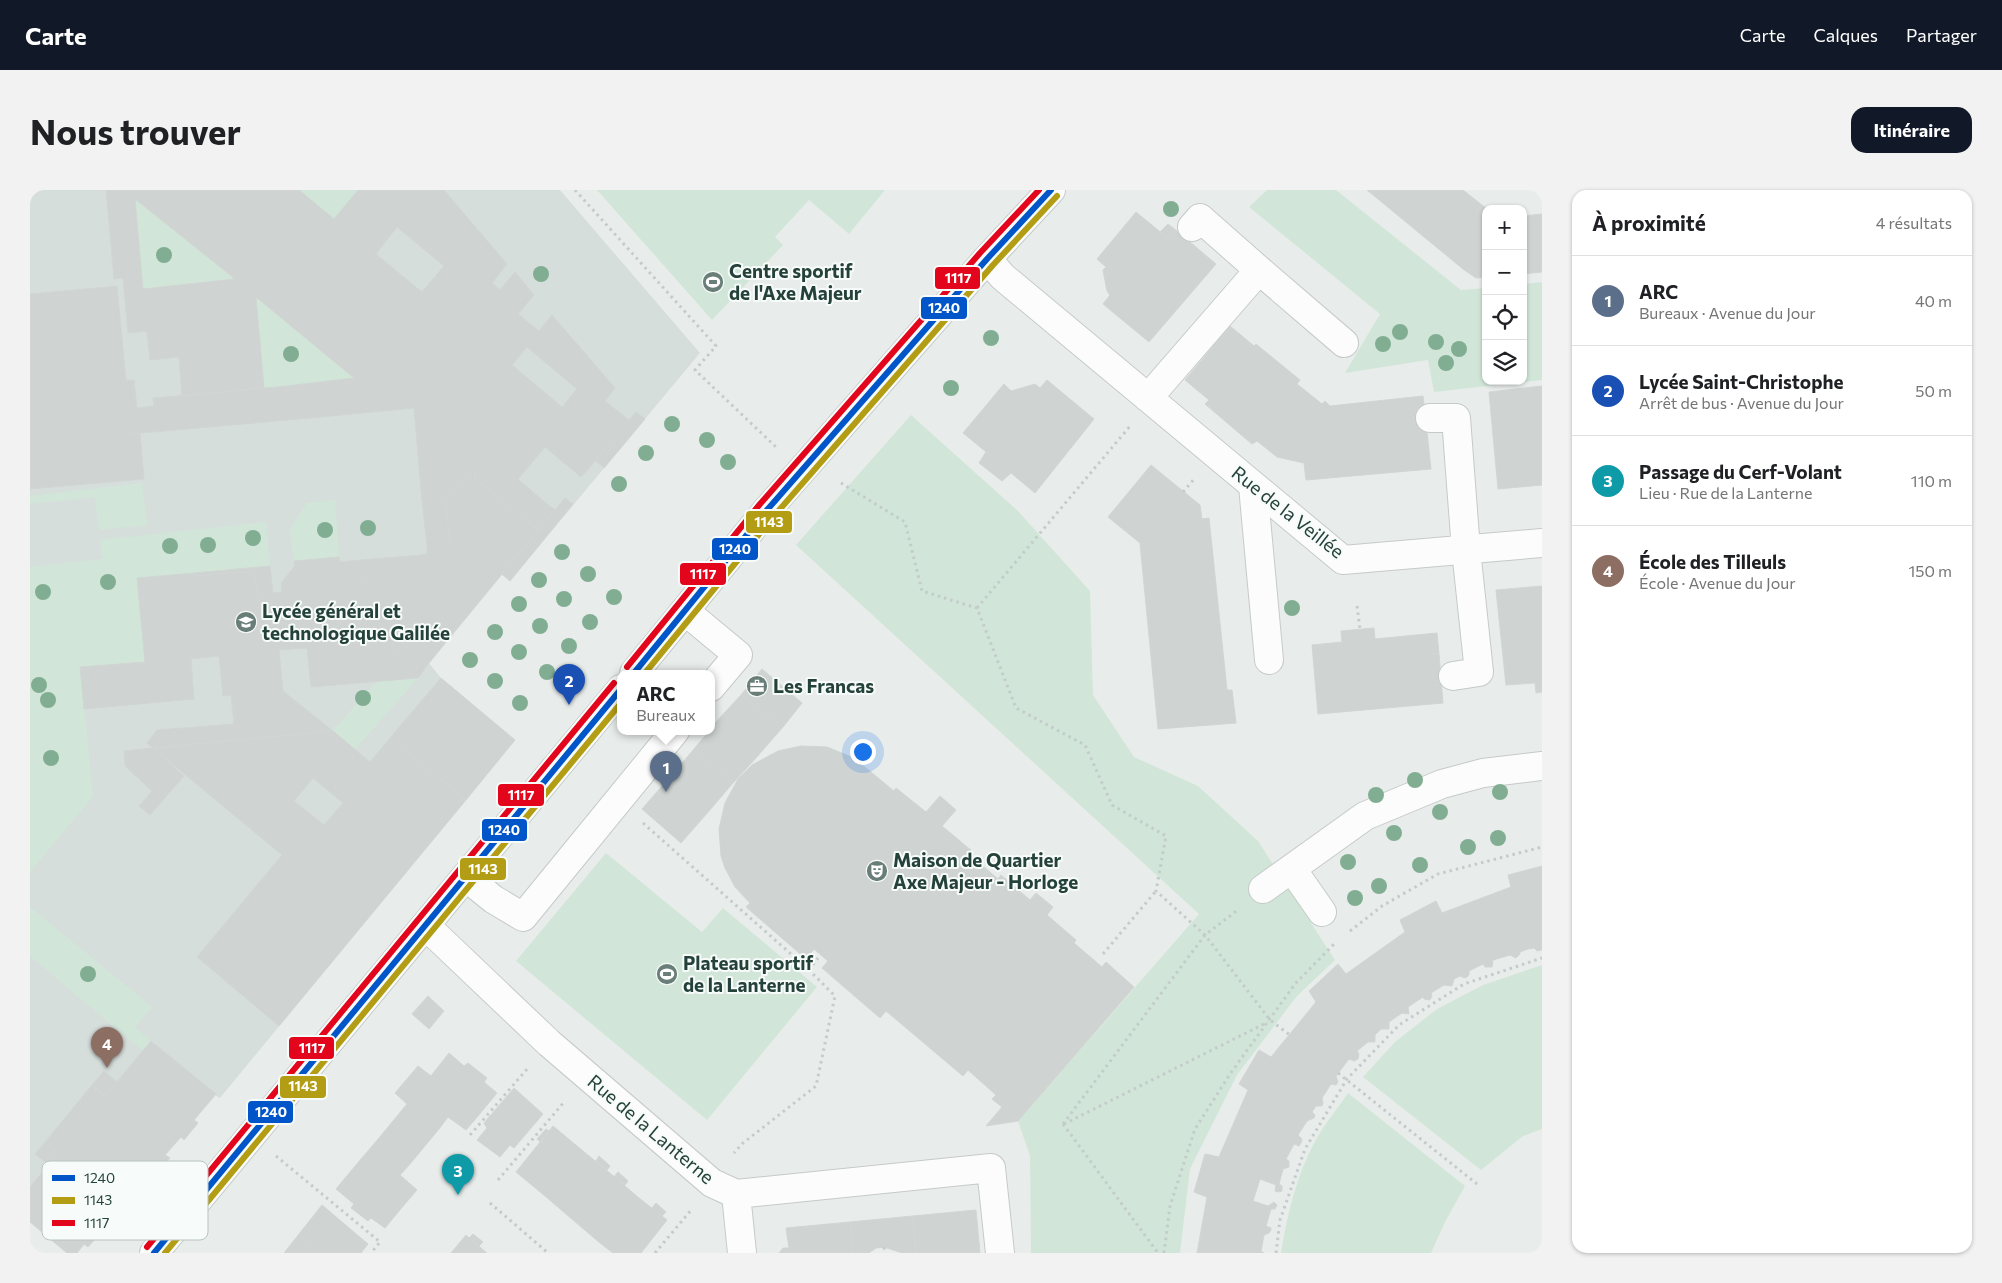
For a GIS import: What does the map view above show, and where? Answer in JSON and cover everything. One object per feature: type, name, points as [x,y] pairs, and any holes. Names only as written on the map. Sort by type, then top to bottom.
[{"type":"street","points":[[636,670],[767,510],[987,259],[1051,190]]},
{"type":"street","points":[[1192,227],[1200,218],[1344,343]]},
{"type":"street","name":"Rue de la Veillée","points":[[987,259],[1003,277],[1343,560],[1542,543]]},
{"type":"street","points":[[1148,398],[1259,270]]},
{"type":"street","points":[[1452,418],[1479,672],[1453,676]]},
{"type":"street","points":[[1254,486],[1269,660]]},
{"type":"street","points":[[685,611],[738,655],[715,682]]},
{"type":"street","points":[[208,1189],[617,694]]},
{"type":"street","points":[[466,877],[493,899],[523,917],[672,735]]},
{"type":"street","points":[[1263,889],[1365,816],[1442,784],[1483,773],[1542,766]]},
{"type":"street","points":[[1292,869],[1322,912]]},
{"type":"street","name":"Rue de la Lanterne","points":[[426,926],[586,1076],[724,1189]]},
{"type":"street","points":[[742,1253],[724,1189],[991,1168],[1000,1253]]},
{"type":"street","points":[[154,1253],[165,1240]]},
{"type":"path","points":[[575,190],[716,346],[695,370],[776,446]]},
{"type":"path","points":[[978,608],[1133,423]]},
{"type":"path","points":[[1184,492],[1196,477]]},
{"type":"path","points":[[840,483],[905,522],[922,591],[978,608]]},
{"type":"path","points":[[1357,606],[1360,629]]},
{"type":"path","points":[[978,608],[1016,708],[1085,745],[1112,805],[1166,836],[1156,891],[1103,954]]},
{"type":"path","points":[[616,803],[636,817],[809,970],[835,996],[816,1086],[743,1143],[734,1153]]},
{"type":"path","points":[[1345,935],[1382,906],[1438,874],[1542,847]]},
{"type":"path","points":[[1063,1124],[1205,935],[1263,889]]},
{"type":"path","points":[[1156,891],[1205,935],[1270,1020],[1290,1035]]},
{"type":"path","points":[[1164,1253],[1170,1206],[1196,1129],[1230,1074],[1295,984],[1338,941]]},
{"type":"path","points":[[809,970],[818,958]]},
{"type":"path","points":[[1276,1253],[1280,1220],[1305,1148],[1347,1079],[1399,1025],[1464,984],[1542,958]]},
{"type":"path","points":[[1063,1124],[1270,1020]]},
{"type":"path","points":[[470,1135],[549,1043]]},
{"type":"path","points":[[1338,1073],[1477,1184]]},
{"type":"path","points":[[498,1180],[586,1076]]},
{"type":"path","points":[[1063,1124],[1158,1253]]},
{"type":"path","points":[[253,1136],[380,1242],[371,1253]]},
{"type":"path","points":[[654,1253],[724,1189]]},
{"type":"path","points":[[490,1203],[548,1253]]},
{"type":"path","points":[[884,1247],[884,1253]]},
{"type":"shaded area","name":"Lycée général et technologique Galilée","points":[[30,190],[560,190],[700,353],[510,581],[502,575],[429,663],[441,678],[515,740],[220,1098],[215,1095],[194,1120],[198,1123],[184,1140],[180,1137],[165,1155],[170,1158],[165,1161],[42,1161],[42,1232],[30,1222]]},
{"type":"shaded area","name":"Lycée général et technologique Galilée","points":[[51,1240],[95,1240],[88,1247],[84,1244],[77,1253],[67,1253]]},
{"type":"green space","points":[[299,190],[358,190],[334,219]]},
{"type":"green space","name":"Centre sportif de l'Axe Majeur","points":[[597,190],[885,190],[849,234],[809,200],[775,237],[783,245],[712,320]]},
{"type":"green space","points":[[1267,190],[1336,190],[1461,290],[1482,288],[1482,385],[1497,385],[1434,392],[1428,360],[1345,373],[1380,314],[1249,207]]},
{"type":"green space","points":[[135,199],[235,279],[143,289]]},
{"type":"green space","points":[[1542,282],[1542,380],[1527,382],[1527,284]]},
{"type":"green space","points":[[256,297],[354,378],[264,388]]},
{"type":"green space","points":[[911,415],[1018,511],[1090,591],[1093,695],[1134,757],[1198,786],[1258,841],[1335,960],[1297,996],[1237,1075],[1190,1169],[1180,1253],[1031,1253],[1030,1156],[1018,1121],[1199,914],[796,545]]},
{"type":"green space","points":[[142,483],[147,525],[99,530],[95,497],[30,504],[30,496]]},
{"type":"green space","points":[[335,500],[339,557],[294,561],[290,529],[307,503]]},
{"type":"green space","points":[[266,522],[270,566],[137,578],[145,662],[80,667],[93,796],[30,872],[30,567],[102,559],[100,540]]},
{"type":"green space","points":[[418,678],[355,749],[333,731],[377,681]]},
{"type":"green space","name":"Plateau sportif de la Lanterne","points":[[606,853],[702,932],[723,908],[817,987],[707,1120],[516,961]]},
{"type":"green space","points":[[30,907],[152,1007],[135,1027],[151,1041],[143,1051],[30,956]]},
{"type":"green space","points":[[1542,965],[1542,1129],[1523,1136],[1481,1170],[1363,1077],[1395,1042],[1437,1009],[1483,985]]},
{"type":"green space","points":[[1348,1093],[1465,1186],[1445,1222],[1431,1253],[1281,1253],[1291,1204],[1307,1157],[1323,1128]]},
{"type":"building","points":[[106,190],[299,190],[334,219],[358,190],[444,190],[507,264],[492,283],[500,290],[515,272],[534,295],[518,314],[539,331],[552,315],[615,388],[605,401],[629,420],[590,467],[582,460],[579,463],[577,460],[570,468],[545,447],[518,479],[548,505],[542,511],[549,517],[538,530],[475,478],[475,472],[465,473],[466,477],[445,498],[422,501],[414,408],[300,419],[299,402],[288,403],[287,386],[354,378],[256,297],[264,388],[182,396],[179,357],[150,360],[147,331],[128,333],[123,278],[114,279]],"holes":[[[135,199],[235,279],[143,289]],[[397,227],[444,266],[422,292],[376,254]],[[527,347],[577,389],[562,407],[512,365]]]},
{"type":"building","points":[[1367,190],[1463,190],[1482,205],[1482,267],[1463,269]]},
{"type":"building","points":[[1136,212],[1169,239],[1177,231],[1216,264],[1149,342],[1103,304],[1110,295],[1107,291],[1103,270],[1106,267],[1097,259]]},
{"type":"building","points":[[1542,214],[1542,272],[1527,274],[1527,216]]},
{"type":"building","points":[[1168,224],[1177,231],[1169,239],[1160,232]]},
{"type":"building","points":[[1482,267],[1482,277],[1476,278],[1463,269]]},
{"type":"building","points":[[117,286],[131,434],[140,434],[144,479],[30,489],[30,294]]},
{"type":"building","points":[[1230,326],[1254,346],[1256,344],[1300,380],[1297,384],[1322,404],[1325,401],[1330,406],[1423,396],[1431,469],[1306,480],[1304,463],[1277,457],[1257,441],[1252,444],[1205,404],[1209,400],[1185,380]]},
{"type":"building","points":[[126,380],[134,380],[137,408],[154,406],[153,398],[287,386],[288,403],[299,402],[300,419],[131,434]]},
{"type":"building","points":[[1047,380],[1094,419],[1035,493],[1011,473],[1002,481],[988,470],[996,460],[963,433],[1004,384],[1011,391],[1035,384],[1040,388]]},
{"type":"building","points":[[1542,386],[1542,485],[1498,489],[1489,392]]},
{"type":"building","points":[[636,412],[645,419],[604,468],[595,460]]},
{"type":"building","points":[[986,452],[996,460],[988,470],[979,463]]},
{"type":"building","points":[[577,460],[579,463],[582,460],[590,467],[581,477],[570,468]]},
{"type":"building","points":[[1151,465],[1200,505],[1202,519],[1209,518],[1227,690],[1232,690],[1236,723],[1158,729],[1140,543],[1108,517]]},
{"type":"building","points":[[475,472],[475,478],[538,530],[429,663],[405,644],[394,656],[389,607],[365,608],[363,584],[423,578],[421,555],[427,554],[427,546],[450,543],[445,498],[466,477],[465,473]]},
{"type":"building","points":[[445,498],[450,543],[427,546],[422,501]]},
{"type":"building","points":[[565,498],[573,504],[510,581],[502,574]]},
{"type":"building","points":[[548,505],[555,510],[549,517],[542,511]]},
{"type":"building","points":[[421,555],[423,578],[363,584],[361,560]]},
{"type":"building","points":[[339,557],[340,562],[295,566],[294,561]]},
{"type":"building","points":[[361,560],[365,608],[389,607],[394,656],[405,644],[429,663],[418,678],[311,687],[307,648],[279,650],[283,691],[333,731],[153,748],[147,743],[157,730],[234,724],[231,695],[223,696],[219,656],[191,659],[194,699],[84,709],[80,667],[145,662],[137,578],[183,574],[184,577],[254,571],[257,595],[282,592],[281,583],[295,566]]},
{"type":"building","points":[[270,566],[273,593],[257,595],[254,571],[184,577],[183,574]]},
{"type":"building","points":[[1542,586],[1542,692],[1536,693],[1535,683],[1506,685],[1496,590]]},
{"type":"building","points":[[1374,628],[1375,639],[1437,633],[1439,654],[1431,654],[1433,681],[1441,680],[1443,703],[1318,714],[1312,645],[1342,642],[1341,631]]},
{"type":"building","points":[[1431,654],[1439,654],[1441,680],[1433,681]]},
{"type":"building","points":[[762,669],[802,703],[783,727],[741,695]]},
{"type":"building","points":[[441,678],[515,740],[466,800],[390,738]]},
{"type":"building","points":[[741,695],[783,727],[756,758],[716,722]]},
{"type":"building","points":[[716,722],[756,758],[733,783],[694,749],[706,735],[715,735]]},
{"type":"building","points":[[333,731],[370,762],[390,738],[466,800],[279,1026],[197,957],[282,855],[153,748]],"holes":[[[313,778],[343,803],[324,825],[294,801]]]},
{"type":"building","points":[[801,746],[827,747],[854,758],[894,791],[896,788],[926,812],[940,796],[956,810],[942,826],[972,851],[969,854],[998,879],[1001,875],[1030,900],[1036,893],[1053,907],[1047,915],[1076,940],[1074,943],[1102,967],[1106,962],[1134,987],[1018,1121],[986,1126],[1002,1107],[992,1099],[996,1095],[968,1070],[963,1076],[886,1011],[880,1018],[822,968],[828,961],[814,949],[806,959],[746,907],[750,903],[735,887],[721,856],[719,829],[725,803],[738,779],[752,765],[778,751]]},
{"type":"building","points":[[153,748],[184,776],[150,815],[139,806],[152,791],[125,766],[124,751]]},
{"type":"building","points":[[694,749],[733,783],[709,811],[670,777]]},
{"type":"building","points":[[670,777],[709,811],[681,843],[642,809]]},
{"type":"building","points":[[1542,866],[1542,950],[1528,949],[1520,952],[1516,958],[1510,955],[1493,960],[1492,967],[1485,967],[1483,964],[1469,971],[1467,977],[1460,976],[1454,979],[1452,986],[1444,985],[1431,993],[1430,1000],[1423,997],[1408,1007],[1409,1014],[1402,1013],[1389,1022],[1389,1029],[1381,1029],[1375,1035],[1375,1042],[1368,1042],[1357,1051],[1359,1054],[1358,1059],[1354,1061],[1349,1059],[1336,1076],[1338,1082],[1336,1085],[1331,1084],[1322,1098],[1322,1106],[1316,1106],[1312,1112],[1315,1115],[1314,1118],[1307,1121],[1298,1135],[1302,1139],[1301,1143],[1299,1146],[1294,1144],[1286,1159],[1289,1161],[1289,1167],[1283,1169],[1279,1184],[1282,1186],[1282,1191],[1275,1191],[1276,1185],[1260,1179],[1253,1201],[1268,1206],[1274,1202],[1277,1205],[1275,1209],[1271,1209],[1266,1226],[1271,1228],[1271,1230],[1264,1235],[1261,1251],[1264,1253],[1197,1253],[1207,1197],[1194,1192],[1205,1154],[1219,1157],[1248,1090],[1239,1084],[1259,1050],[1271,1057],[1316,1002],[1309,991],[1338,964],[1346,974],[1405,932],[1400,920],[1436,901],[1442,913],[1511,887],[1508,875]]},
{"type":"building","points":[[428,996],[444,1011],[429,1029],[412,1014]]},
{"type":"building","points":[[151,1041],[216,1094],[194,1120],[198,1123],[184,1140],[181,1137],[165,1155],[170,1158],[167,1161],[51,1161],[58,1153],[45,1142],[92,1085],[105,1096]]},
{"type":"building","points":[[449,1053],[464,1066],[468,1063],[487,1078],[484,1082],[497,1093],[478,1116],[431,1076]]},
{"type":"building","points":[[418,1066],[431,1076],[407,1104],[395,1093]]},
{"type":"building","points":[[104,1071],[117,1082],[105,1096],[92,1085]]},
{"type":"building","points":[[431,1076],[478,1116],[466,1130],[448,1117],[439,1129],[407,1104]]},
{"type":"building","points":[[514,1088],[543,1114],[514,1148],[510,1145],[500,1157],[477,1140],[487,1128],[484,1123]]},
{"type":"building","points":[[407,1104],[439,1129],[410,1164],[379,1138]]},
{"type":"building","points":[[553,1126],[583,1151],[545,1196],[516,1172]]},
{"type":"building","points":[[546,1129],[549,1131],[541,1143],[537,1139]]},
{"type":"building","points":[[379,1138],[410,1164],[400,1175],[417,1190],[404,1205],[356,1165]]},
{"type":"building","points":[[45,1142],[58,1153],[52,1161],[44,1161],[35,1154]]},
{"type":"building","points":[[583,1151],[611,1174],[573,1220],[545,1196]]},
{"type":"building","points":[[599,1156],[610,1166],[607,1170],[596,1161]]},
{"type":"building","points":[[356,1165],[404,1205],[385,1228],[371,1218],[368,1221],[351,1208],[354,1204],[336,1189]]},
{"type":"building","points":[[42,1172],[42,1232],[30,1222],[30,1187]]},
{"type":"building","points":[[618,1172],[628,1181],[625,1185],[614,1177]]},
{"type":"building","points":[[611,1174],[639,1198],[600,1243],[573,1220]]},
{"type":"building","points":[[639,1198],[667,1220],[641,1253],[613,1253],[600,1243]]},
{"type":"building","points":[[656,1203],[666,1212],[662,1216],[652,1208]]},
{"type":"building","points":[[322,1205],[368,1244],[361,1253],[322,1253],[299,1234]]},
{"type":"building","points":[[976,1210],[980,1253],[916,1253],[913,1216]]},
{"type":"building","points":[[913,1216],[916,1253],[902,1253],[884,1247],[876,1248],[869,1253],[853,1253],[850,1222]]},
{"type":"building","points":[[850,1222],[853,1253],[779,1253],[783,1248],[789,1248],[786,1228]]},
{"type":"building","points":[[299,1234],[322,1253],[284,1253]]},
{"type":"building","points":[[473,1234],[483,1242],[479,1246],[469,1238]]},
{"type":"building","points":[[466,1235],[469,1238],[487,1253],[451,1253]]},
{"type":"building","points":[[51,1240],[94,1240],[88,1247],[84,1244],[77,1253],[67,1253]]},
{"type":"transit line","name":"1117","points":[[627,667],[760,504],[980,253],[1039,190]]},
{"type":"transit line","name":"1240","points":[[636,670],[767,510],[987,259],[1051,190]]},
{"type":"transit line","name":"1143","points":[[647,670],[774,516],[993,265],[1057,196]]},
{"type":"transit line","name":"1117","points":[[208,1173],[614,683]]},
{"type":"transit line","name":"1240","points":[[208,1188],[617,694]]},
{"type":"transit line","name":"1143","points":[[208,1201],[617,708]]},
{"type":"transit line","name":"1117","points":[[147,1247],[153,1240]]},
{"type":"transit line","name":"1240","points":[[154,1253],[165,1240]]},
{"type":"transit line","name":"1143","points":[[165,1253],[176,1240]]},
{"type":"place","name":"Centre sportif de l'Axe Majeur","points":[[713,282]]},
{"type":"place","name":"Lycée général et technologique Galilée","points":[[246,622]]},
{"type":"place","name":"Les Francas","points":[[757,686]]},
{"type":"place","name":"Lycée Saint-Christophe","points":[[569,705]]},
{"type":"place","name":"ARC","points":[[666,792]]},
{"type":"place","name":"Maison de Quartier Axe Majeur - Horloge","points":[[877,871]]},
{"type":"place","name":"Plateau sportif de la Lanterne","points":[[667,974]]},
{"type":"place","name":"École des Tilleuls","points":[[107,1068]]},
{"type":"place","name":"Passage du Cerf-Volant","points":[[458,1195]]}]
